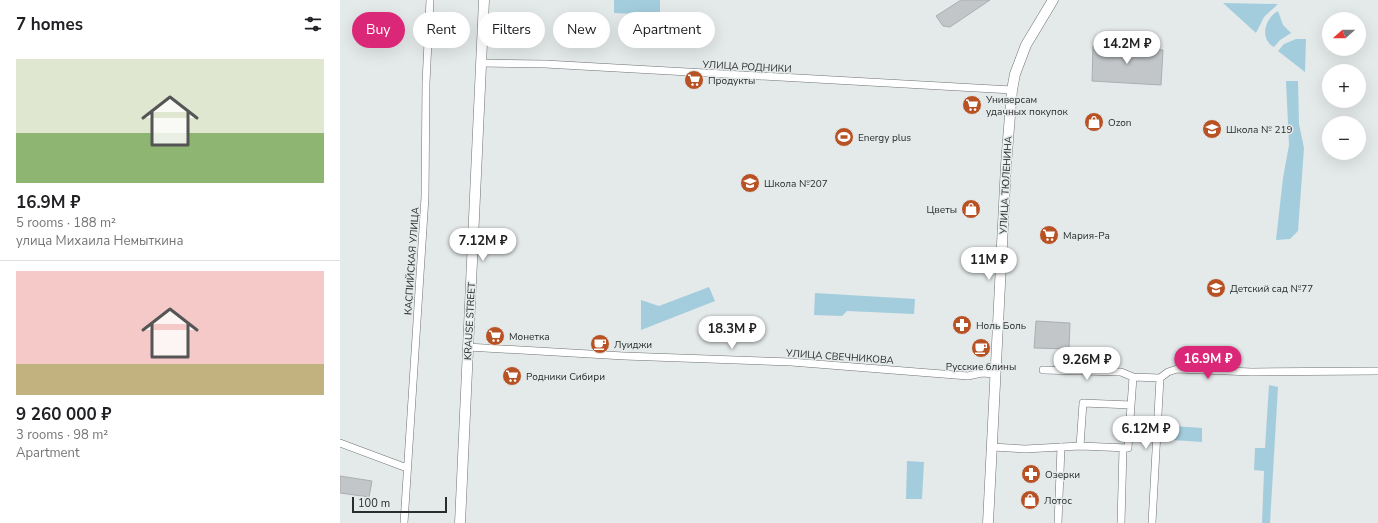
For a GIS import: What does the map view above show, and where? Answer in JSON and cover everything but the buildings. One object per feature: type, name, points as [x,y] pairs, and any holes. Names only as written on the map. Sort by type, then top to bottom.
[{"type":"street","name":"КАСПИЙСКАЯ УЛИЦА","points":[[404,523],[425,196],[426,83],[430,0]]},
{"type":"street","name":"KRAUSE STREET","points":[[460,523],[484,0]]},
{"type":"street","name":"УЛИЦА ТЮЛЕНИНА","points":[[988,523],[1006,165],[1012,90],[1015,74],[1026,45],[1053,0]]},
{"type":"street","name":"УЛИЦА РОДНИКИ","points":[[481,63],[545,64],[1012,90]]},
{"type":"street","name":"УЛИЦА СВЕЧНИКОВА","points":[[467,347],[624,356],[787,362],[968,376],[982,373],[995,374]]},
{"type":"street","points":[[1043,370],[1121,372],[1133,377],[1160,378],[1168,372],[1177,369],[1252,372],[1378,371]]},
{"type":"street","points":[[992,447],[1025,449],[1080,446],[1128,448],[1133,377]]},
{"type":"street","points":[[1152,523],[1160,378]]},
{"type":"street","points":[[1080,446],[1083,403],[1131,405]]},
{"type":"street","points":[[340,443],[407,468]]},
{"type":"street","points":[[1058,523],[1061,447]]},
{"type":"street","points":[[1121,523],[1123,448]]},
{"type":"shaded area","points":[[614,0],[660,0],[660,12],[614,13]]},
{"type":"shaded area","points":[[1223,3],[1278,4],[1264,17],[1256,33]]},
{"type":"shaded area","points":[[1278,11],[1283,25],[1291,33],[1280,40],[1274,47],[1266,39],[1265,34],[1267,23],[1273,14]]},
{"type":"shaded area","points":[[1296,39],[1306,39],[1305,72],[1278,51],[1284,44]]},
{"type":"shaded area","points":[[1286,81],[1298,81],[1299,124],[1304,148],[1298,231],[1290,239],[1276,240],[1283,178],[1289,145]]},
{"type":"shaded area","points":[[709,287],[715,301],[641,330],[641,300],[659,306]]},
{"type":"shaded area","points":[[815,293],[915,299],[914,314],[847,311],[842,316],[814,315]]},
{"type":"shaded area","points":[[1269,385],[1278,387],[1270,523],[1262,523],[1264,471],[1254,470],[1255,448],[1265,448]]},
{"type":"shaded area","points":[[1173,426],[1202,428],[1202,442],[1172,440]]},
{"type":"shaded area","points":[[907,461],[924,462],[922,499],[906,499]]},
{"type":"place","name":"Продукты","points":[[694,80]]},
{"type":"place","name":"Универсам удачных покупок","points":[[972,105]]},
{"type":"place","name":"Ozon","points":[[1094,122]]},
{"type":"place","name":"Школа № 219","points":[[1212,129]]},
{"type":"place","name":"Energy plus","points":[[844,137]]},
{"type":"place","name":"Школа №207","points":[[750,183]]},
{"type":"place","name":"Цветы","points":[[971,209]]},
{"type":"place","name":"Мария-Ра","points":[[1049,235]]},
{"type":"place","name":"Детский сад №77","points":[[1216,288]]},
{"type":"place","name":"Ноль Боль","points":[[962,325]]},
{"type":"place","name":"Монетка","points":[[495,336]]},
{"type":"place","name":"Луиджи","points":[[600,344]]},
{"type":"place","name":"Русские блины","points":[[981,348]]},
{"type":"place","name":"Родники Сибири","points":[[512,376]]},
{"type":"place","name":"Озерки","points":[[1031,474]]},
{"type":"place","name":"Лотос","points":[[1030,500]]}]
